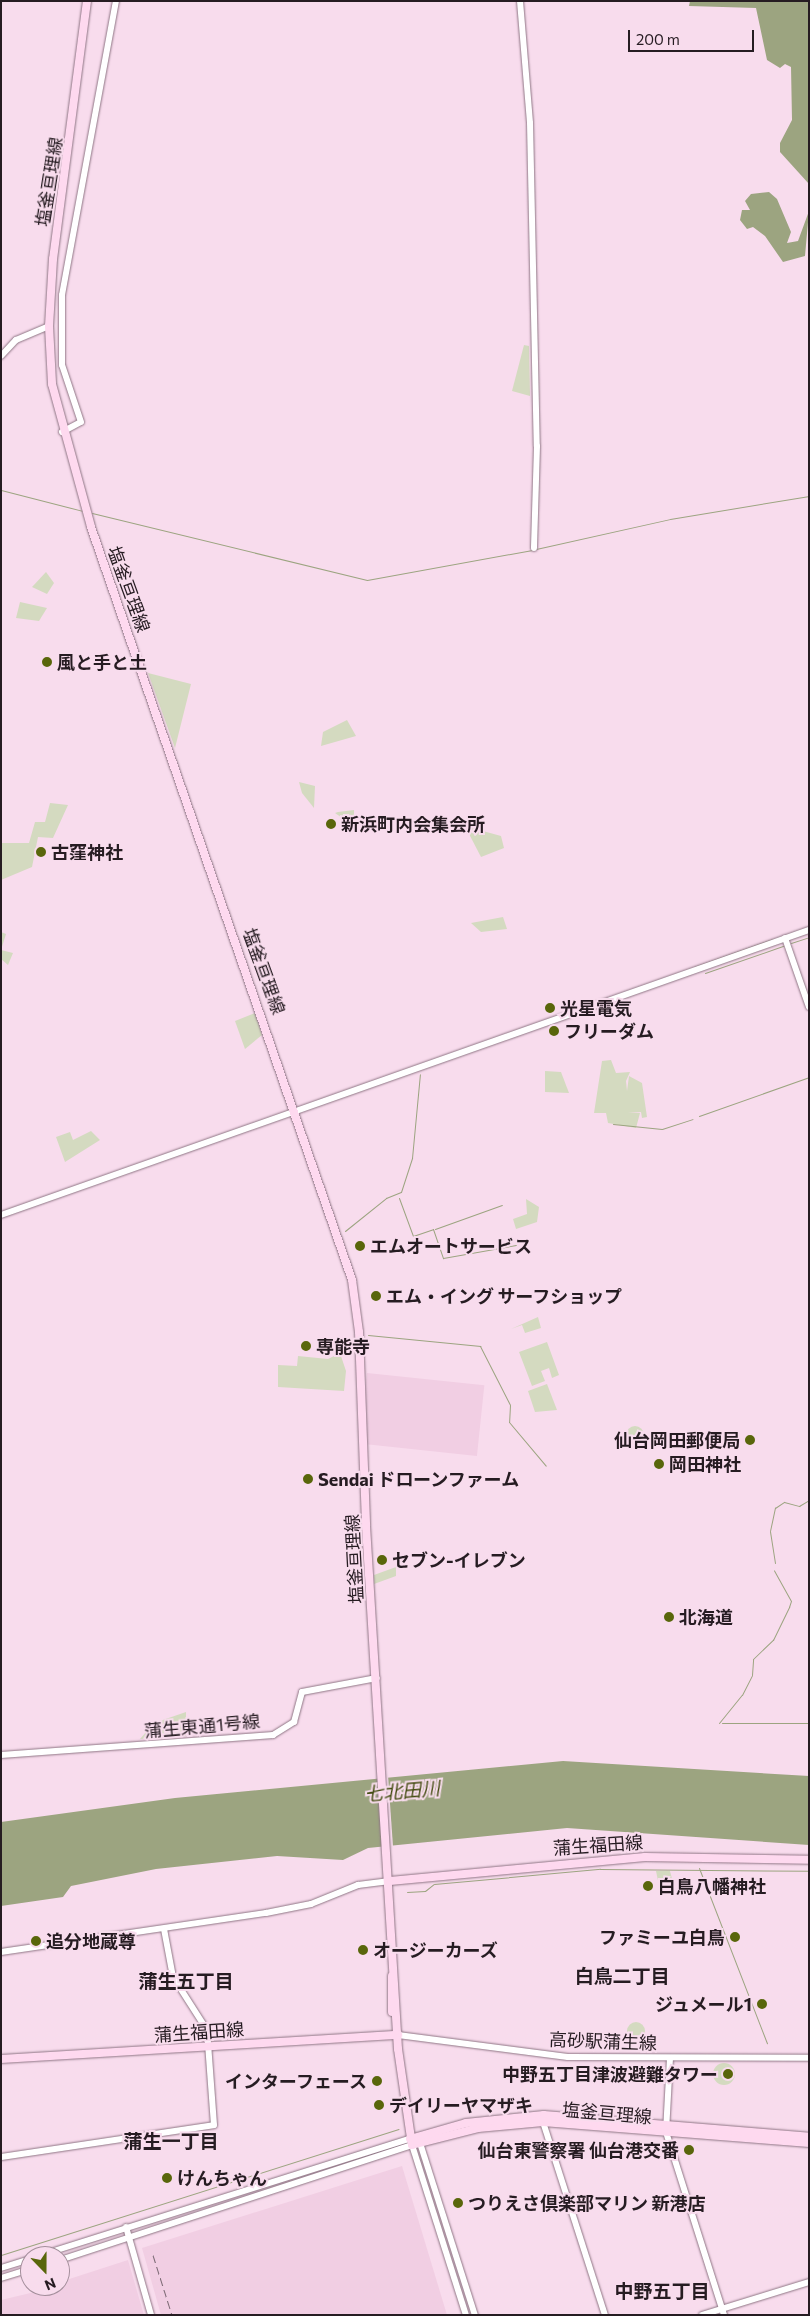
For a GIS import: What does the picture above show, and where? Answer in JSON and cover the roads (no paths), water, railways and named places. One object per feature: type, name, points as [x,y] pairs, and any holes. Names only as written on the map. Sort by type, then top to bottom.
[{"type":"main road","name":"塩釜亘理線","points":[[87,1],[52,259],[49,326],[52,384],[62,432],[86,512],[341,1238],[357,1309],[398,2035]]},
{"type":"main road","name":"蒲生福田線","points":[[390,1878],[645,1857],[809,1860]]},
{"type":"main road","name":"塩釜亘理線","points":[[394,1968],[391,2001],[414,2137]]},
{"type":"main road","points":[[391,2001],[396,1988]]},
{"type":"main road","name":"蒲生福田線","points":[[1,2059],[398,2035]]},
{"type":"main road","name":"塩釜亘理線","points":[[414,2137],[466,2123],[524,2116],[809,2143]]},
{"type":"main road","name":"塩釜亘理線","points":[[414,2137],[478,2128],[543,2122],[809,2137]]},
{"type":"street","points":[[62,432],[81,422],[62,365],[62,295],[116,1]]},
{"type":"street","points":[[520,1],[530,122],[537,438],[534,548]]},
{"type":"street","points":[[1,356],[16,340],[49,326]]},
{"type":"street","points":[[1,1215],[296,1108],[809,930]]},
{"type":"street","points":[[785,938],[809,1006]]},
{"type":"street","name":"蒲生東通1号線","points":[[1,1755],[273,1735],[294,1722],[302,1692],[377,1678]]},
{"type":"street","points":[[1,1952],[164,1930],[306,1905],[358,1884],[390,1878]]},
{"type":"street","points":[[1,2157],[213,2126],[207,2030],[173,1977],[164,1930]]},
{"type":"street","name":"高砂駅蒲生線","points":[[398,2035],[524,2053],[670,2058],[809,2058]]},
{"type":"street","points":[[670,2058],[666,2129],[723,2312]]},
{"type":"street","points":[[543,2122],[605,2315]]},
{"type":"street","points":[[69,2246],[414,2137]]},
{"type":"street","points":[[70,2257],[414,2137]]},
{"type":"street","points":[[414,2137],[466,2315]]},
{"type":"street","points":[[414,2137],[475,2315]]},
{"type":"street","points":[[126,2228],[152,2315]]},
{"type":"street","points":[[1,2268],[20,2262]]},
{"type":"street","points":[[1,2278],[20,2272]]},
{"type":"street","points":[[702,2315],[723,2312],[809,2282]]},
{"type":"water","points":[[690,1],[809,1],[809,184],[780,152],[780,143],[792,120],[791,67],[785,64],[780,68],[767,60],[756,8],[689,6]]},
{"type":"water","points":[[769,192],[777,199],[791,232],[787,243],[798,241],[809,211],[805,256],[783,262],[765,236],[753,227],[747,229],[740,220],[742,210],[750,210],[745,201],[751,194]]},
{"type":"water","name":"七北田川","points":[[563,1761],[809,1776],[809,1845],[567,1828],[368,1848],[343,1860],[277,1856],[156,1869],[71,1886],[63,1897],[1,1906],[1,1822],[175,1798]]},
{"type":"waterway","points":[[1,490],[83,511]]},
{"type":"waterway","points":[[536,549],[670,519],[809,496]]},
{"type":"waterway","points":[[92,513],[367,580],[532,550]]},
{"type":"waterway","points":[[791,943],[809,937]]},
{"type":"waterway","points":[[694,967],[773,939]]},
{"type":"waterway","points":[[705,973],[783,946]]},
{"type":"waterway","points":[[345,1231],[386,1198],[401,1192],[412,1158],[420,1074]]},
{"type":"waterway","points":[[699,1116],[809,1077]]},
{"type":"waterway","points":[[613,1124],[662,1129],[692,1119]]},
{"type":"waterway","points":[[399,1198],[413,1236],[433,1229],[443,1258],[516,1245]]},
{"type":"waterway","points":[[435,1229],[502,1205]]},
{"type":"waterway","points":[[368,1335],[480,1346],[510,1405],[509,1422],[546,1466]]},
{"type":"waterway","points":[[775,1563],[770,1531],[775,1508],[784,1502],[799,1506],[809,1500]]},
{"type":"waterway","points":[[719,1723],[742,1695],[752,1675],[753,1659],[773,1640],[789,1607],[791,1601],[774,1570]]},
{"type":"waterway","points":[[722,1723],[809,1723]]},
{"type":"waterway","points":[[699,1868],[767,2043]]},
{"type":"waterway","points":[[407,1892],[425,1891],[434,1884],[600,1869],[809,1871]]},
{"type":"waterway","points":[[1,2255],[398,2129]]},
{"type":"railway","points":[[153,2255],[172,2315]]},
{"type":"place","name":"風と手と土","points":[[47,662]]},
{"type":"place","name":"新浜町内会集会所","points":[[331,824]]},
{"type":"place","name":"古窪神社","points":[[41,852]]},
{"type":"place","name":"光星電気","points":[[550,1008]]},
{"type":"place","name":"フリーダム","points":[[554,1031]]},
{"type":"place","name":"エムオートサービス","points":[[360,1246]]},
{"type":"place","name":"エム・イング サーフショップ","points":[[376,1296]]},
{"type":"place","name":"専能寺","points":[[306,1346]]},
{"type":"place","name":"仙台岡田郵便局","points":[[750,1440]]},
{"type":"place","name":"岡田神社","points":[[659,1464]]},
{"type":"place","name":"Sendai ドローンファーム","points":[[308,1479]]},
{"type":"place","name":"セブン-イレブン","points":[[382,1560]]},
{"type":"place","name":"北海道","points":[[669,1617]]},
{"type":"place","name":"白鳥八幡神社","points":[[648,1886]]},
{"type":"place","name":"ファミーユ白鳥","points":[[735,1937]]},
{"type":"place","name":"追分地蔵尊","points":[[36,1941]]},
{"type":"place","name":"オージーカーズ","points":[[363,1950]]},
{"type":"place","name":"ジュメール1","points":[[762,2004]]},
{"type":"place","name":"中野五丁目津波避難タワー","points":[[728,2074]]},
{"type":"place","name":"インターフェース","points":[[377,2081]]},
{"type":"place","name":"デイリーヤマザキ","points":[[379,2105]]},
{"type":"place","name":"仙台東警察署 仙台港交番","points":[[689,2150]]},
{"type":"place","name":"けんちゃん","points":[[167,2178]]},
{"type":"place","name":"つりえさ倶楽部マリン 新港店","points":[[458,2203]]},
{"type":"district","name":"白鳥二丁目","points":[[622,1976]]},
{"type":"district","name":"蒲生五丁目","points":[[186,1981]]},
{"type":"district","name":"蒲生一丁目","points":[[171,2141]]},
{"type":"district","name":"中野五丁目","points":[[662,2291]]}]
